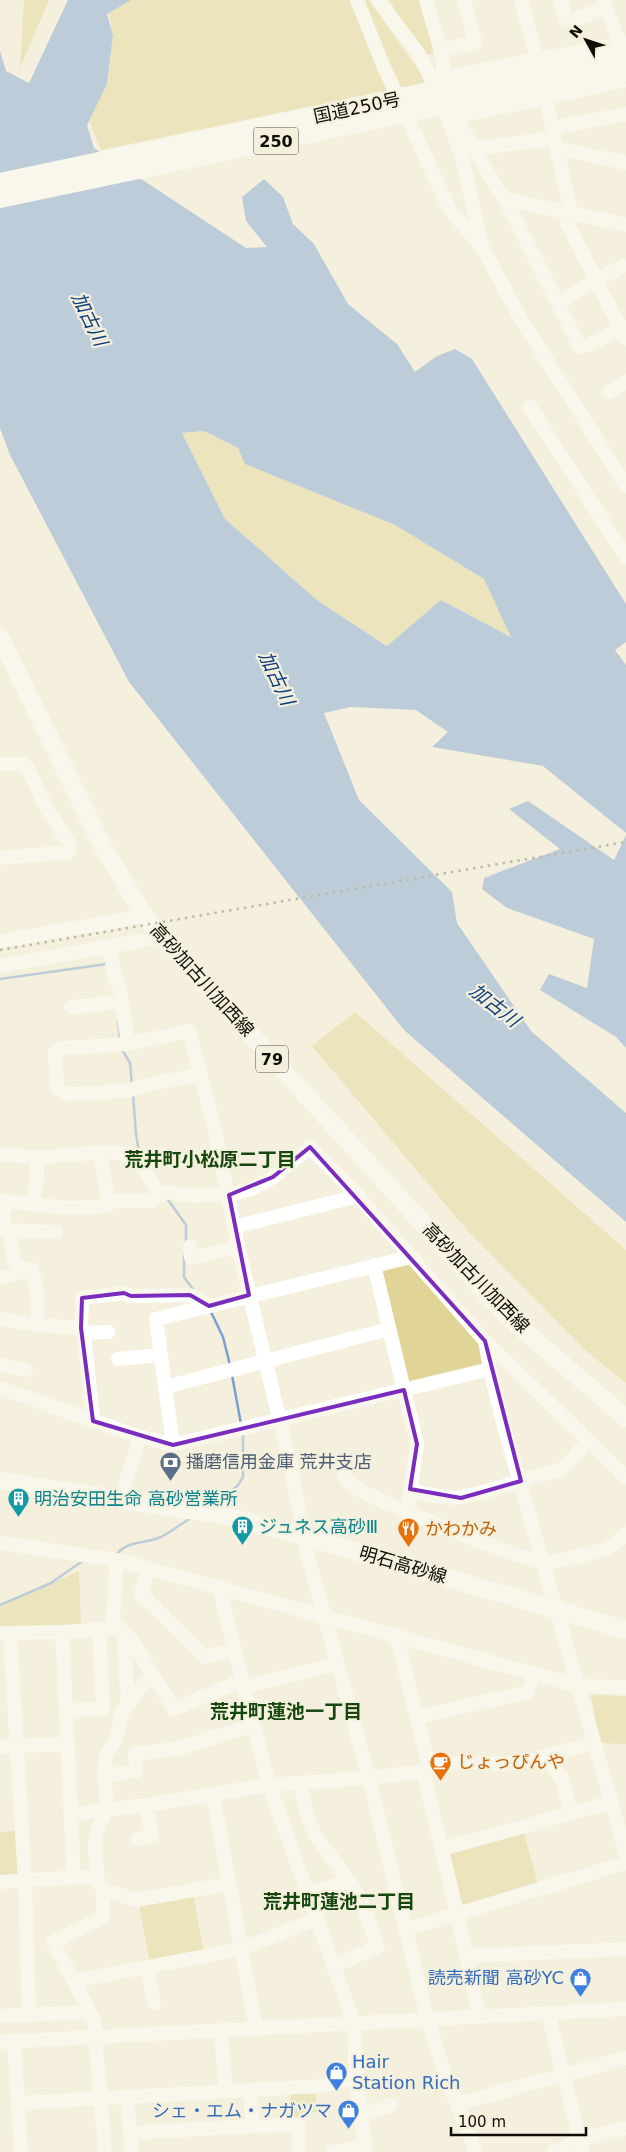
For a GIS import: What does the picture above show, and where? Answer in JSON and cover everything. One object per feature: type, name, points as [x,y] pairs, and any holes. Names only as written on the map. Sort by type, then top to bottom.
[{"type":"highway","name":"国道250号","points":[[0,198],[546,76],[624,47]]},
{"type":"highway","name":"国道250号","points":[[0,183],[546,76],[626,70]]},
{"type":"main road","name":"高砂加古川加西線","points":[[0,637],[78,799],[143,914],[509,1318],[626,1418]]},
{"type":"main road","name":"明石高砂線","points":[[0,1481],[120,1501],[222,1515],[304,1536],[557,1610],[623,1626]]},
{"type":"street","points":[[357,0],[383,65],[450,210],[482,247],[522,322],[624,481]]},
{"type":"street","points":[[378,0],[437,79],[462,157],[482,247]]},
{"type":"street","points":[[426,0],[444,71],[437,79]]},
{"type":"street","points":[[440,51],[475,42],[464,0]]},
{"type":"street","points":[[451,118],[474,148],[494,186],[506,199],[558,302],[584,346],[624,332],[567,223],[571,213],[554,138],[546,76],[521,0]]},
{"type":"street","points":[[560,0],[566,18],[572,20],[605,4],[624,47]]},
{"type":"street","points":[[451,118],[546,76]]},
{"type":"street","points":[[437,79],[546,76],[626,80]]},
{"type":"street","points":[[474,148],[554,138],[626,114]]},
{"type":"street","points":[[554,138],[626,163]]},
{"type":"street","points":[[506,199],[626,224]]},
{"type":"street","points":[[558,302],[623,266]]},
{"type":"street","points":[[609,392],[626,382]]},
{"type":"street","points":[[530,407],[626,557]]},
{"type":"street","points":[[0,764],[22,764],[27,767],[48,811],[70,845],[68,852],[0,858]]},
{"type":"street","points":[[0,941],[128,919],[143,914]]},
{"type":"street","points":[[0,966],[110,948],[162,937]]},
{"type":"street","points":[[110,948],[114,976],[122,1002],[128,1044]]},
{"type":"street","points":[[71,1007],[122,1002]]},
{"type":"street","points":[[200,1074],[127,1091],[67,1094],[57,1088],[55,1052],[63,1048],[128,1044],[189,1031],[215,1130],[238,1247],[292,1472],[304,1536],[324,1617],[369,1778],[428,2020],[444,2071],[476,2152]]},
{"type":"street","points":[[108,1201],[151,1200],[166,1192],[192,1196],[229,1195],[253,1188],[273,1177],[310,1147],[358,1196],[483,1338],[626,1477]]},
{"type":"street","points":[[0,1155],[37,1156],[100,1152],[135,1155],[160,1195]]},
{"type":"street","points":[[23,1272],[13,1258],[3,1230],[2,1201],[70,1208],[107,1206],[108,1201],[100,1152]]},
{"type":"street","points":[[32,1204],[37,1179],[37,1156]]},
{"type":"street","points":[[234,1227],[358,1196]]},
{"type":"street","points":[[7,1239],[56,1232]]},
{"type":"street","points":[[190,1246],[191,1258],[238,1247]]},
{"type":"street","points":[[173,1445],[156,1319],[411,1257]]},
{"type":"street","points":[[374,1266],[417,1444],[407,1513]]},
{"type":"street","points":[[0,1278],[32,1269],[37,1293],[38,1325]]},
{"type":"street","points":[[93,1421],[83,1331],[82,1298],[124,1293],[131,1296],[190,1295],[209,1306]]},
{"type":"street","points":[[0,1319],[83,1331],[108,1332]]},
{"type":"street","points":[[165,1387],[389,1329]]},
{"type":"street","points":[[483,1338],[490,1332],[551,1395],[626,1466]]},
{"type":"street","points":[[483,1338],[503,1423],[521,1480],[626,1854]]},
{"type":"street","points":[[118,1359],[161,1355]]},
{"type":"street","points":[[0,1365],[26,1370]]},
{"type":"street","points":[[0,1388],[140,1437],[173,1445],[490,1370]]},
{"type":"street","points":[[120,1501],[140,1437]]},
{"type":"street","points":[[410,1489],[424,1494],[461,1498],[562,1469],[589,1441]]},
{"type":"street","points":[[339,1461],[348,1482],[407,1513],[518,1555],[544,1562],[609,1547],[626,1534]]},
{"type":"street","points":[[0,1543],[117,1560],[397,1636],[532,1675],[579,1686],[626,1687]]},
{"type":"street","points":[[117,1560],[113,1618],[122,1631],[130,1638],[174,1709],[242,1684],[338,1664]]},
{"type":"street","points":[[148,1569],[141,1594],[205,1657],[234,1649]]},
{"type":"street","points":[[219,1588],[269,1785],[354,2023],[356,2078],[365,2150],[333,2152]]},
{"type":"street","points":[[29,2015],[17,1746],[5,1633],[98,1629],[122,1631]]},
{"type":"street","points":[[66,1710],[103,1708],[98,1629]]},
{"type":"street","points":[[122,1631],[128,1704]]},
{"type":"street","points":[[62,1632],[74,1878]]},
{"type":"street","points":[[397,1636],[418,1717],[442,1849],[478,2015]]},
{"type":"street","points":[[152,1674],[122,1712],[116,1739],[105,1758],[106,1811],[96,1833],[96,1876],[98,1883],[103,1889],[136,1900],[229,1884]]},
{"type":"street","points":[[418,1717],[528,1692],[532,1675]]},
{"type":"street","points":[[104,1776],[136,1771],[135,1754],[180,1748],[253,1725]]},
{"type":"street","points":[[72,1814],[106,1811],[269,1785],[369,1778],[457,1762],[507,1764],[546,1756],[594,1742]]},
{"type":"street","points":[[0,1747],[68,1744]]},
{"type":"street","points":[[546,1756],[562,1779],[571,1814]]},
{"type":"street","points":[[300,1783],[307,1816],[315,1835],[349,1881],[361,1901],[378,1946],[333,1966]]},
{"type":"street","points":[[213,1795],[256,2029]]},
{"type":"street","points":[[442,1849],[612,1802]]},
{"type":"street","points":[[137,1839],[152,1835],[146,1805]]},
{"type":"street","points":[[407,1930],[457,1913],[626,1863]]},
{"type":"street","points":[[0,1882],[96,1876]]},
{"type":"street","points":[[307,1894],[349,1881]]},
{"type":"street","points":[[103,1889],[103,1916],[53,1942],[94,2020],[105,2152]]},
{"type":"street","points":[[74,1981],[241,1949],[316,1919]]},
{"type":"street","points":[[466,1956],[626,1948]]},
{"type":"street","points":[[147,1967],[154,2003]]},
{"type":"street","points":[[21,2152],[18,2103],[7,2041],[626,2008]]},
{"type":"street","points":[[0,2016],[90,2012]]},
{"type":"street","points":[[548,2013],[581,2146]]},
{"type":"street","points":[[220,2030],[226,2091]]},
{"type":"street","points":[[456,2104],[626,2058]]},
{"type":"street","points":[[18,2103],[321,2086],[356,2078]]},
{"type":"street","points":[[250,2090],[253,2126]]},
{"type":"street","points":[[127,2097],[132,2152]]},
{"type":"street","points":[[361,2115],[391,2105]]},
{"type":"street","points":[[130,2133],[298,2125],[300,2152]]},
{"type":"street","points":[[554,2152],[581,2146],[626,2128]]},
{"type":"highlighted area","points":[[310,1147],[485,1341],[521,1481],[461,1498],[410,1489],[417,1444],[404,1390],[173,1445],[93,1421],[81,1328],[82,1298],[124,1293],[131,1296],[190,1295],[209,1306],[249,1295],[229,1195],[273,1177]]},
{"type":"shaded area","points":[[24,0],[49,0],[20,68]]},
{"type":"shaded area","points":[[127,0],[369,0],[427,82],[101,150],[89,120],[108,81],[113,33],[108,11]]},
{"type":"shaded area","points":[[389,0],[420,0],[436,52],[425,56]]},
{"type":"shaded area","points":[[204,431],[238,448],[245,464],[395,525],[484,579],[512,637],[441,600],[388,646],[318,601],[225,519],[182,433]]},
{"type":"shaded area","points":[[355,1012],[626,1250],[626,1383],[586,1351],[467,1230],[312,1046]]},
{"type":"shaded area","points":[[411,1263],[480,1342],[485,1364],[409,1383],[382,1269]]},
{"type":"shaded area","points":[[79,1571],[81,1626],[0,1631],[0,1607]]},
{"type":"shaded area","points":[[591,1695],[626,1696],[626,1744],[600,1743]]},
{"type":"shaded area","points":[[523,1830],[538,1884],[462,1906],[457,1902],[449,1850]]},
{"type":"shaded area","points":[[18,1831],[22,1874],[0,1880],[0,1832]]},
{"type":"shaded area","points":[[193,1894],[204,1953],[150,1963],[139,1904]]},
{"type":"shaded area","points":[[315,2089],[317,2112],[301,2113],[302,2120],[292,2121],[290,2090]]},
{"type":"water","name":"加古川","points":[[68,0],[131,0],[107,14],[113,35],[107,84],[87,125],[94,148],[246,248],[267,247],[246,221],[242,197],[264,179],[283,197],[293,224],[314,244],[348,304],[397,344],[415,372],[437,356],[455,349],[472,359],[626,604],[626,642],[615,650],[626,665],[626,833],[543,766],[432,747],[448,732],[416,710],[351,707],[324,713],[359,800],[452,892],[457,923],[531,1031],[626,1113],[626,1222],[404,1030],[129,682],[10,455],[0,428],[0,51],[6,71],[29,83]],"holes":[[[204,431],[238,448],[245,464],[395,525],[484,579],[511,637],[441,600],[387,646],[318,601],[225,519],[182,433]]]},
{"type":"water","points":[[528,801],[614,860],[626,835],[626,1048],[616,1037],[540,990],[549,974],[587,988],[594,939],[507,908],[482,889],[484,878],[560,849],[509,809]]},
{"type":"waterway","points":[[0,979],[107,964]]},
{"type":"waterway","points":[[118,1021],[120,1040]]},
{"type":"waterway","points":[[121,1048],[130,1063],[132,1085]]},
{"type":"waterway","points":[[133,1095],[139,1152]]},
{"type":"waterway","points":[[166,1197],[186,1225],[186,1243]]},
{"type":"waterway","points":[[184,1256],[184,1277],[195,1292]]},
{"type":"waterway","points":[[211,1312],[223,1337],[230,1365]]},
{"type":"waterway","points":[[232,1375],[241,1424]]},
{"type":"waterway","points":[[211,1506],[223,1499],[238,1485],[243,1477],[243,1434]]},
{"type":"waterway","points":[[117,1554],[126,1546],[161,1537],[191,1518]]},
{"type":"waterway","points":[[0,1605],[51,1583],[84,1560]]},
{"type":"railway","points":[[0,950],[626,842]]},
{"type":"place","name":"播磨信用金庫 荒井支店","points":[[170,1481]]},
{"type":"place","name":"明治安田生命 高砂営業所","points":[[18,1518]]},
{"type":"place","name":"ジュネス高砂Ⅲ","points":[[243,1546]]},
{"type":"place","name":"かわかみ","points":[[409,1548]]},
{"type":"place","name":"じょっぴんや","points":[[441,1781]]},
{"type":"place","name":"読売新聞 高砂YC","points":[[580,1997]]},
{"type":"place","name":"Hair Station Rich","points":[[336,2091]]},
{"type":"place","name":"シェ・エム・ナガツマ","points":[[348,2130]]},
{"type":"district","name":"荒井町小松原二丁目","points":[[210,1159]]},
{"type":"district","name":"荒井町蓮池一丁目","points":[[286,1711]]},
{"type":"district","name":"荒井町蓮池二丁目","points":[[339,1901]]}]
